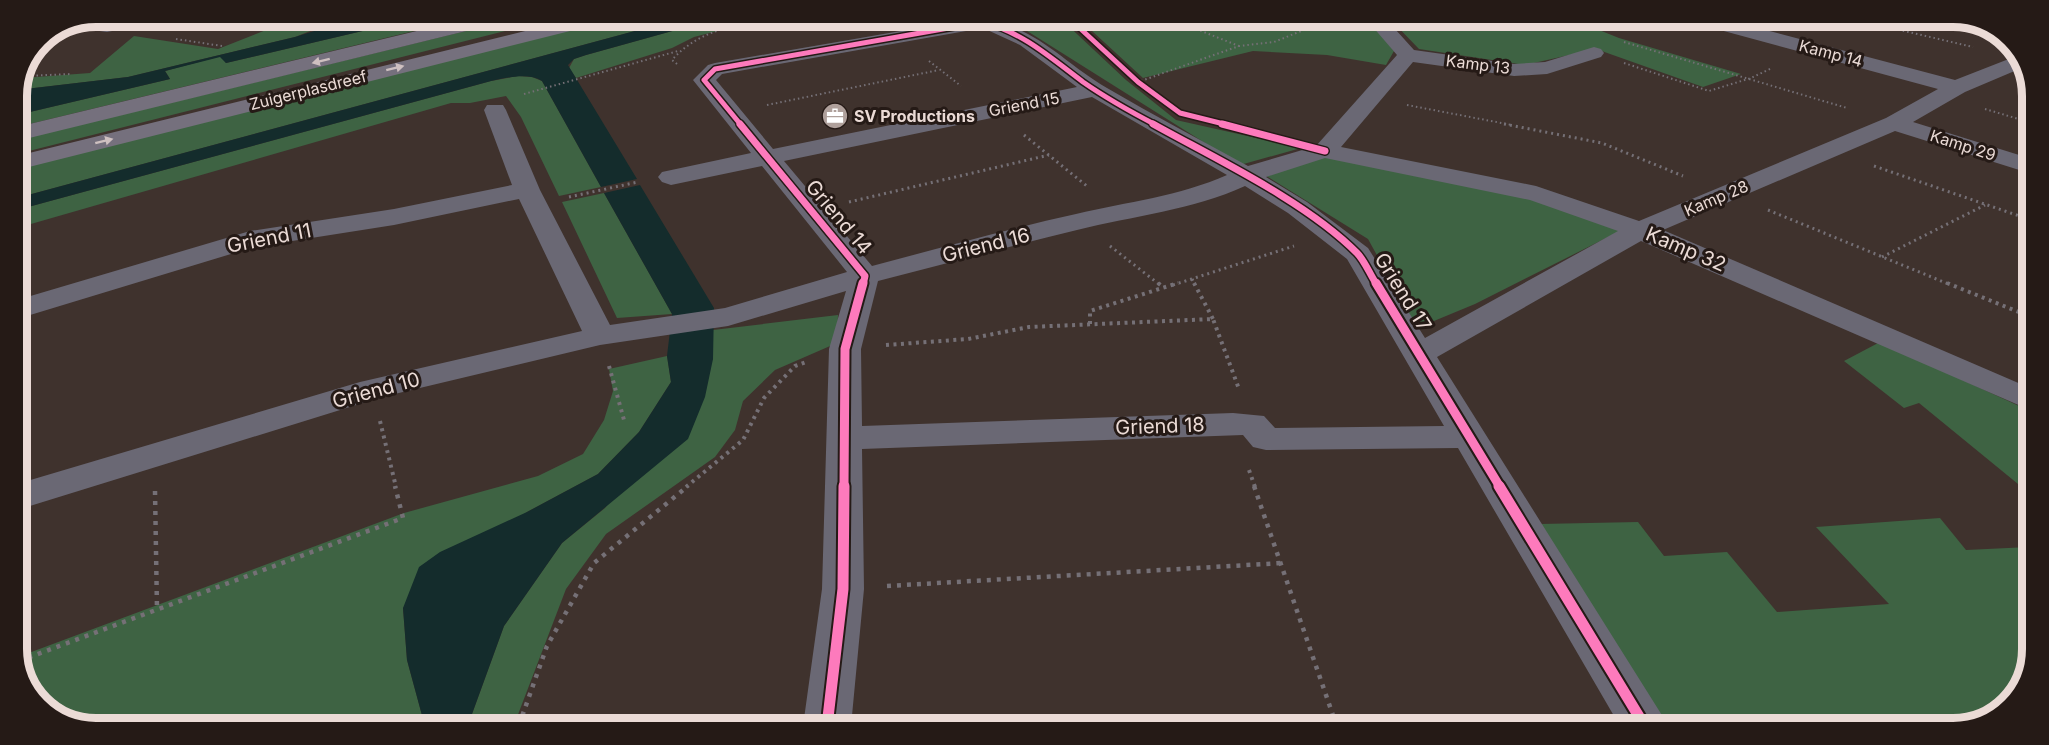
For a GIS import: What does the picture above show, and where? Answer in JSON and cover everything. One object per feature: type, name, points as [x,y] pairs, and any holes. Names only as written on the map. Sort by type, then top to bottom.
[{"type":"main road","name":"Zuigerplasdreef","points":[[27,132],[459,27]]},
{"type":"main road","name":"Zuigerplasdreef","points":[[27,161],[563,27]]},
{"type":"street","name":"Griend 14","points":[[827,718],[843,589],[845,349],[865,276],[704,80],[715,69],[954,27]]},
{"type":"street","name":"Griend 17","points":[[1004,27],[1095,90],[1243,175],[1335,233],[1358,254],[1640,718]]},
{"type":"street","points":[[1325,151],[1407,55],[1381,27]]},
{"type":"street","name":"Kamp 14","points":[[1732,27],[1958,87]]},
{"type":"street","name":"Kamp 13","points":[[1407,55],[1514,70],[1547,68],[1594,53]]},
{"type":"street","name":"Kamp 28","points":[[1420,354],[1640,230],[1894,123],[1958,87],[2014,64]]},
{"type":"street","name":"Griend 15","points":[[671,177],[1095,90]]},
{"type":"street","points":[[495,110],[527,190],[600,336]]},
{"type":"street","name":"Kamp 29","points":[[1894,123],[2022,164]]},
{"type":"street","name":"Kamp 32","points":[[1243,175],[1325,151],[1536,194],[1640,230],[2022,390]]},
{"type":"street","name":"Griend 16","points":[[728,317],[865,276],[1079,221],[1121,214],[1220,188],[1243,175]]},
{"type":"street","name":"Griend 11","points":[[27,307],[250,239],[394,217],[527,190]]},
{"type":"street","name":"Griend 10","points":[[27,494],[372,389],[600,336],[728,317]]},
{"type":"street","name":"Griend 18","points":[[843,438],[1233,424],[1252,424],[1266,439],[1471,437]]},
{"type":"path","points":[[1191,27],[1239,46]]},
{"type":"path","points":[[1134,79],[1239,46],[1274,42],[1315,27]]},
{"type":"path","points":[[1887,27],[1976,48]]},
{"type":"path","points":[[1620,41],[1751,78],[1894,123]]},
{"type":"path","points":[[1594,53],[1709,91],[1751,78],[1812,48]]},
{"type":"path","points":[[542,90],[678,51]]},
{"type":"path","points":[[730,113],[940,69]]},
{"type":"path","points":[[30,76],[72,74]]},
{"type":"path","points":[[1134,79],[1146,88]]},
{"type":"path","points":[[1828,151],[2022,217]]},
{"type":"path","points":[[811,211],[1050,155]]},
{"type":"path","points":[[599,190],[643,181]]},
{"type":"path","points":[[1882,257],[1985,205]]},
{"type":"path","points":[[1079,221],[1164,288]]},
{"type":"path","points":[[1090,324],[1089,311],[1335,233]]},
{"type":"path","points":[[1192,279],[1213,319]]},
{"type":"path","points":[[600,336],[624,420]]},
{"type":"path","points":[[28,658],[403,518],[372,389]]},
{"type":"path","points":[[1233,424],[1334,718]]},
{"type":"path","points":[[155,455],[157,610]]},
{"type":"path","points":[[843,589],[1282,562]]},
{"type":"green space","points":[[274,27],[320,27],[295,37],[128,77],[28,89],[30,78],[90,73],[134,36],[218,49]]},
{"type":"green space","points":[[379,27],[431,27],[27,125],[27,113],[170,79],[165,71],[221,56],[226,63]]},
{"type":"green space","points":[[482,27],[521,27],[27,151],[27,138]]},
{"type":"green space","points":[[571,27],[650,27],[27,195],[27,164]]},
{"type":"green space","points":[[687,27],[733,27],[694,37],[672,48],[576,78],[569,68],[574,59]]},
{"type":"green space","points":[[1021,27],[1070,27],[1126,80],[1176,120],[1301,148],[1240,165]]},
{"type":"green space","points":[[1088,27],[1374,27],[1394,51],[1386,65],[1327,55],[1253,51],[1143,78]]},
{"type":"green space","points":[[1398,27],[1592,27],[1619,38],[1741,74],[1703,87],[1596,49],[1525,65],[1419,49]]},
{"type":"green space","points":[[518,76],[532,77],[542,81],[601,187],[559,196],[521,117],[506,96],[470,103],[451,103],[27,225],[27,207],[491,81]]},
{"type":"green space","points":[[1323,155],[1569,207],[1626,228],[1475,304],[1417,328],[1368,239],[1260,172]]},
{"type":"green space","points":[[604,193],[672,314],[617,318],[562,202]]},
{"type":"green space","points":[[838,315],[837,343],[775,370],[743,401],[735,430],[715,457],[606,534],[566,589],[517,718],[471,718],[504,626],[562,543],[605,508],[713,359],[713,330]]},
{"type":"green space","points":[[1880,342],[2022,407],[2022,487],[1919,403],[1904,408],[1844,361]]},
{"type":"green space","points":[[667,356],[671,382],[639,432],[598,474],[527,512],[403,608],[407,660],[423,718],[96,718],[66,711],[51,701],[36,683],[27,654],[404,513],[538,476],[583,454],[604,420],[613,391],[609,369]]},
{"type":"green space","points":[[1940,518],[1966,550],[2022,547],[2021,662],[2008,691],[1983,711],[1953,718],[1660,718],[1540,524],[1638,522],[1664,556],[1727,552],[1777,612],[1889,604],[1816,527]]},
{"type":"water","points":[[379,27],[226,63],[220,57],[165,71],[170,79],[27,113],[28,89],[128,77],[324,28]]},
{"type":"water","points":[[650,27],[687,27],[586,55],[574,59],[568,65],[637,179],[601,187],[542,81],[517,76],[491,81],[27,207],[27,195]]},
{"type":"water","points":[[640,185],[714,308],[713,359],[705,397],[688,439],[562,543],[504,626],[471,718],[423,718],[407,660],[403,608],[419,567],[440,552],[527,512],[598,474],[639,432],[671,382],[667,356],[672,314],[604,193]]},
{"type":"cycle path","points":[[828,718],[843,589],[845,349],[865,276],[704,80],[715,69],[954,27]]},
{"type":"cycle path","points":[[1000,27],[1013,32],[1041,50],[1082,81],[1127,110],[1298,208],[1358,254],[1640,718]]},
{"type":"cycle path","points":[[1079,27],[1138,82],[1180,113],[1325,151]]},
{"type":"place","name":"SV Productions","points":[[835,116]]}]
